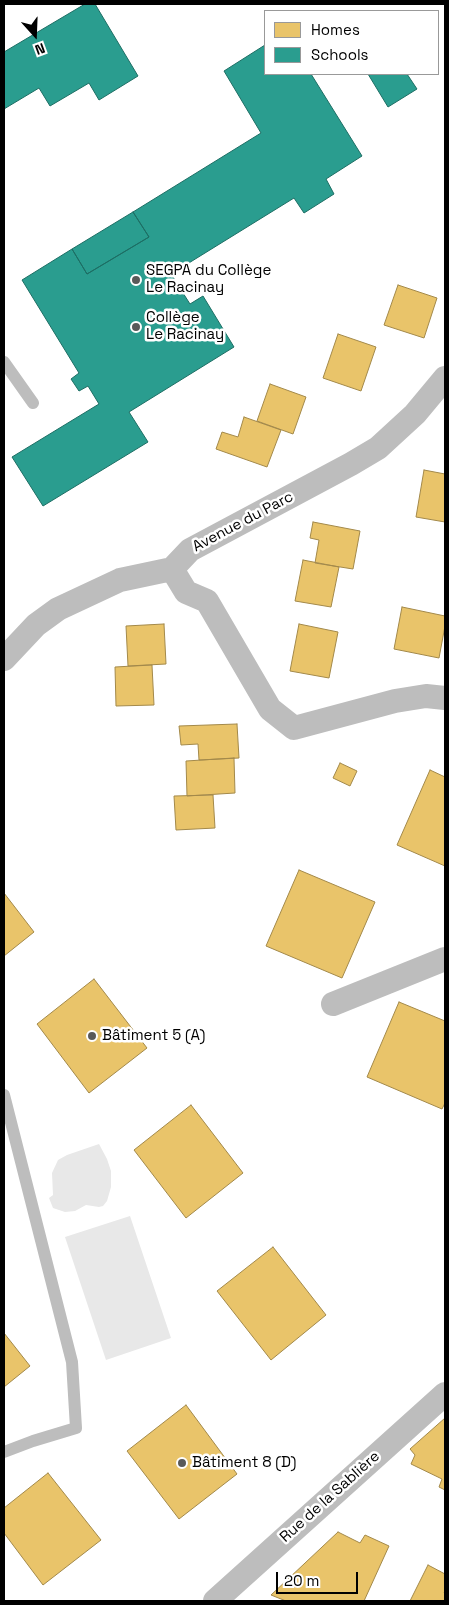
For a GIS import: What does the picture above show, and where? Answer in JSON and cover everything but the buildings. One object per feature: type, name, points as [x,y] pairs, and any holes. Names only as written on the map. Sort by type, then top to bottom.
[{"type":"street","name":"Avenue du Parc","points":[[172,568],[190,550],[378,448],[415,414],[445,378]]},
{"type":"street","points":[[4,659],[36,625],[58,609],[120,580],[172,568],[186,592],[207,601],[270,709],[294,728],[395,701],[426,696],[445,698]]},
{"type":"street","points":[[333,1004],[445,959]]},
{"type":"street","name":"Rue de la Sablière","points":[[215,1601],[445,1394]]},
{"type":"lane","points":[[4,362],[33,403]]},
{"type":"lane","points":[[4,1095],[72,1362],[76,1428],[4,1452]]},
{"type":"shaded area","points":[[99,1144],[111,1171],[111,1187],[107,1201],[103,1206],[86,1205],[75,1211],[65,1212],[53,1208],[49,1198],[53,1195],[52,1173],[58,1160]]},
{"type":"shaded area","points":[[130,1216],[171,1338],[106,1360],[65,1237]]},
{"type":"place","name":"SEGPA du Collège Le Racinay","points":[[136,280]]},
{"type":"place","name":"Collège Le Racinay","points":[[136,327]]},
{"type":"place","name":"Bâtiment 5 (A)","points":[[92,1036]]},
{"type":"place","name":"Bâtiment 8 (D)","points":[[182,1463]]}]
